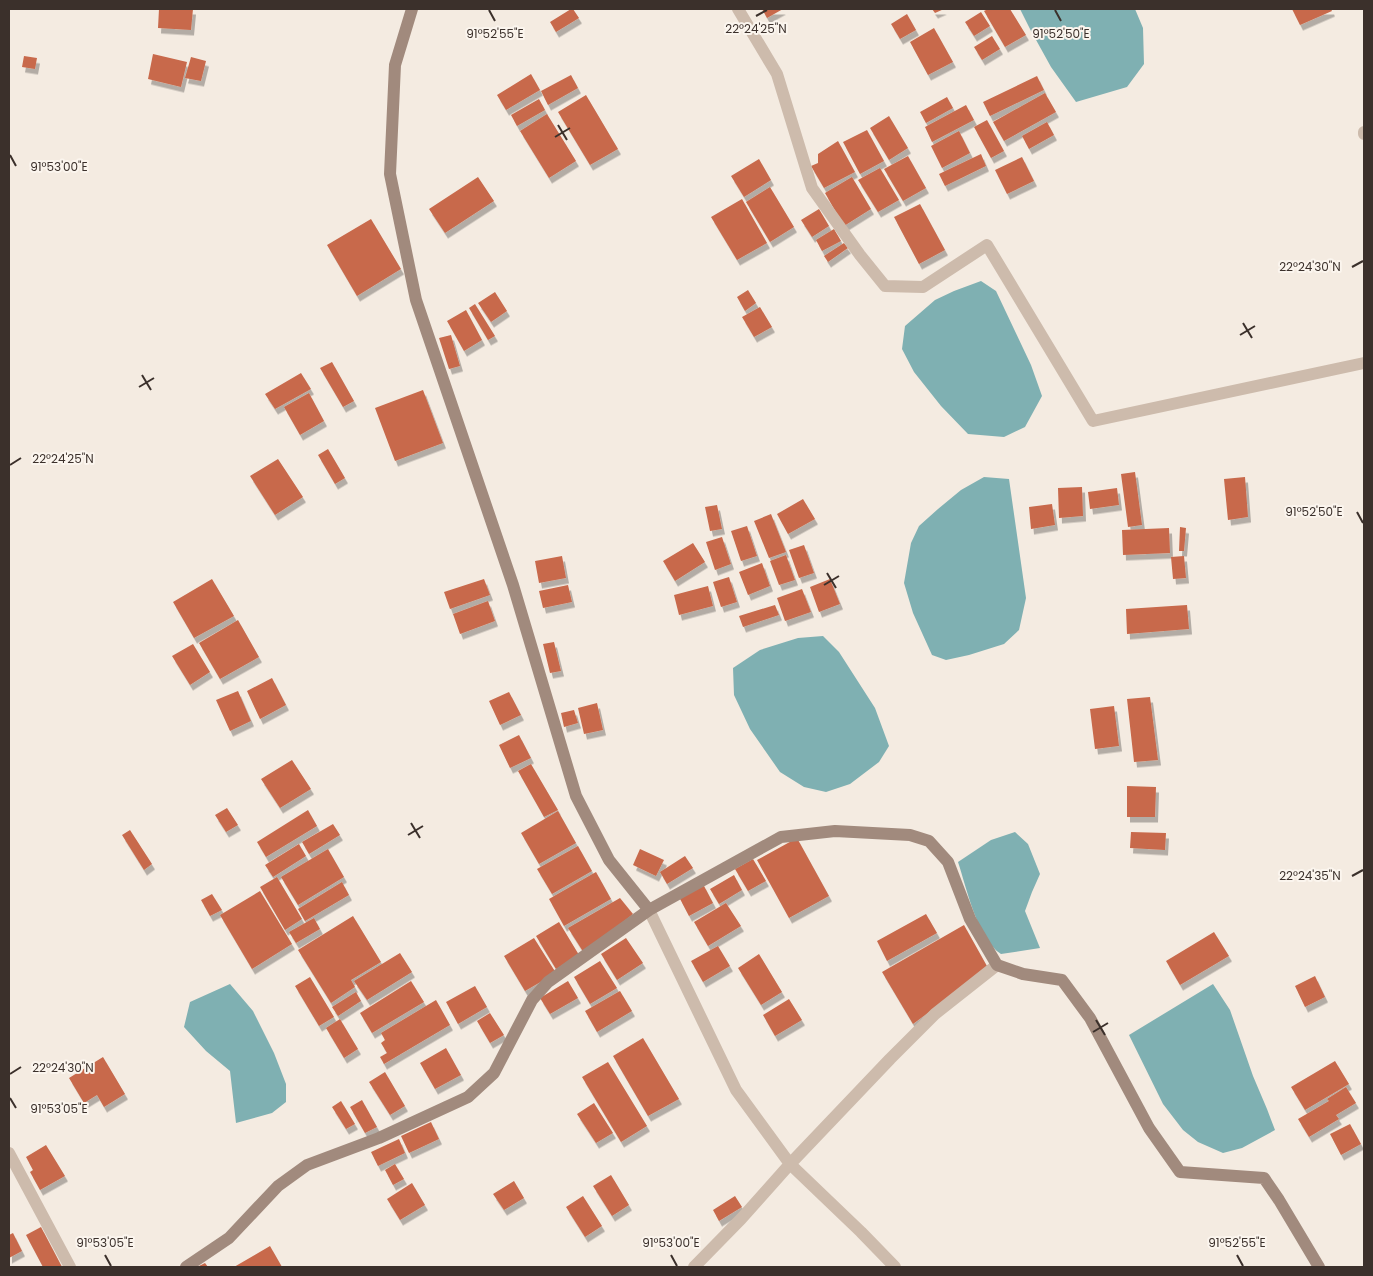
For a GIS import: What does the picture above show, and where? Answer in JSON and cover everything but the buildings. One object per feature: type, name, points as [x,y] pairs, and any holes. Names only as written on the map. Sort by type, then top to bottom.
[{"type":"street","points":[[412,9],[395,65],[390,174],[416,300],[513,586],[576,796],[609,860],[649,910],[736,1090],[790,1164],[895,1267]]},
{"type":"street","points":[[738,9],[777,74],[812,188],[860,255],[885,286],[924,287],[987,245],[1093,421],[1364,363]]},
{"type":"street","points":[[186,1267],[228,1238],[278,1186],[307,1165],[378,1138],[468,1097],[494,1073],[532,1000],[548,982],[649,910],[781,837],[834,831],[910,835],[929,841],[948,862],[970,918],[997,965],[1023,974],[1062,980],[1090,1018],[1149,1128],[1180,1172],[1264,1178],[1319,1267]]},
{"type":"street","points":[[694,1267],[890,1059],[935,1014],[997,965]]},
{"type":"street","points":[[9,1154],[70,1267]]},
{"type":"water","points":[[1020,9],[1135,9],[1143,28],[1144,64],[1127,87],[1076,102],[1051,67]]},
{"type":"water","points":[[981,281],[996,291],[1031,365],[1042,396],[1025,427],[1004,437],[968,434],[941,406],[914,372],[902,349],[905,326],[935,300]]},
{"type":"water","points":[[984,477],[1009,479],[1026,598],[1019,630],[1004,644],[946,660],[932,655],[913,613],[904,583],[911,543],[919,526],[961,490]]},
{"type":"water","points":[[823,636],[839,652],[875,708],[889,746],[879,762],[850,784],[826,792],[804,787],[780,772],[750,729],[734,695],[733,668],[760,650],[798,638]]},
{"type":"water","points":[[1015,832],[1028,844],[1040,874],[1025,911],[1040,948],[1001,954],[985,937],[979,925],[958,862],[991,840]]},
{"type":"water","points":[[230,984],[253,1011],[274,1053],[286,1084],[286,1102],[272,1113],[236,1123],[230,1071],[206,1051],[184,1027],[190,1002]]},
{"type":"water","points":[[1213,984],[1230,1010],[1253,1076],[1275,1130],[1242,1148],[1223,1153],[1198,1142],[1183,1130],[1163,1104],[1129,1035]]}]
